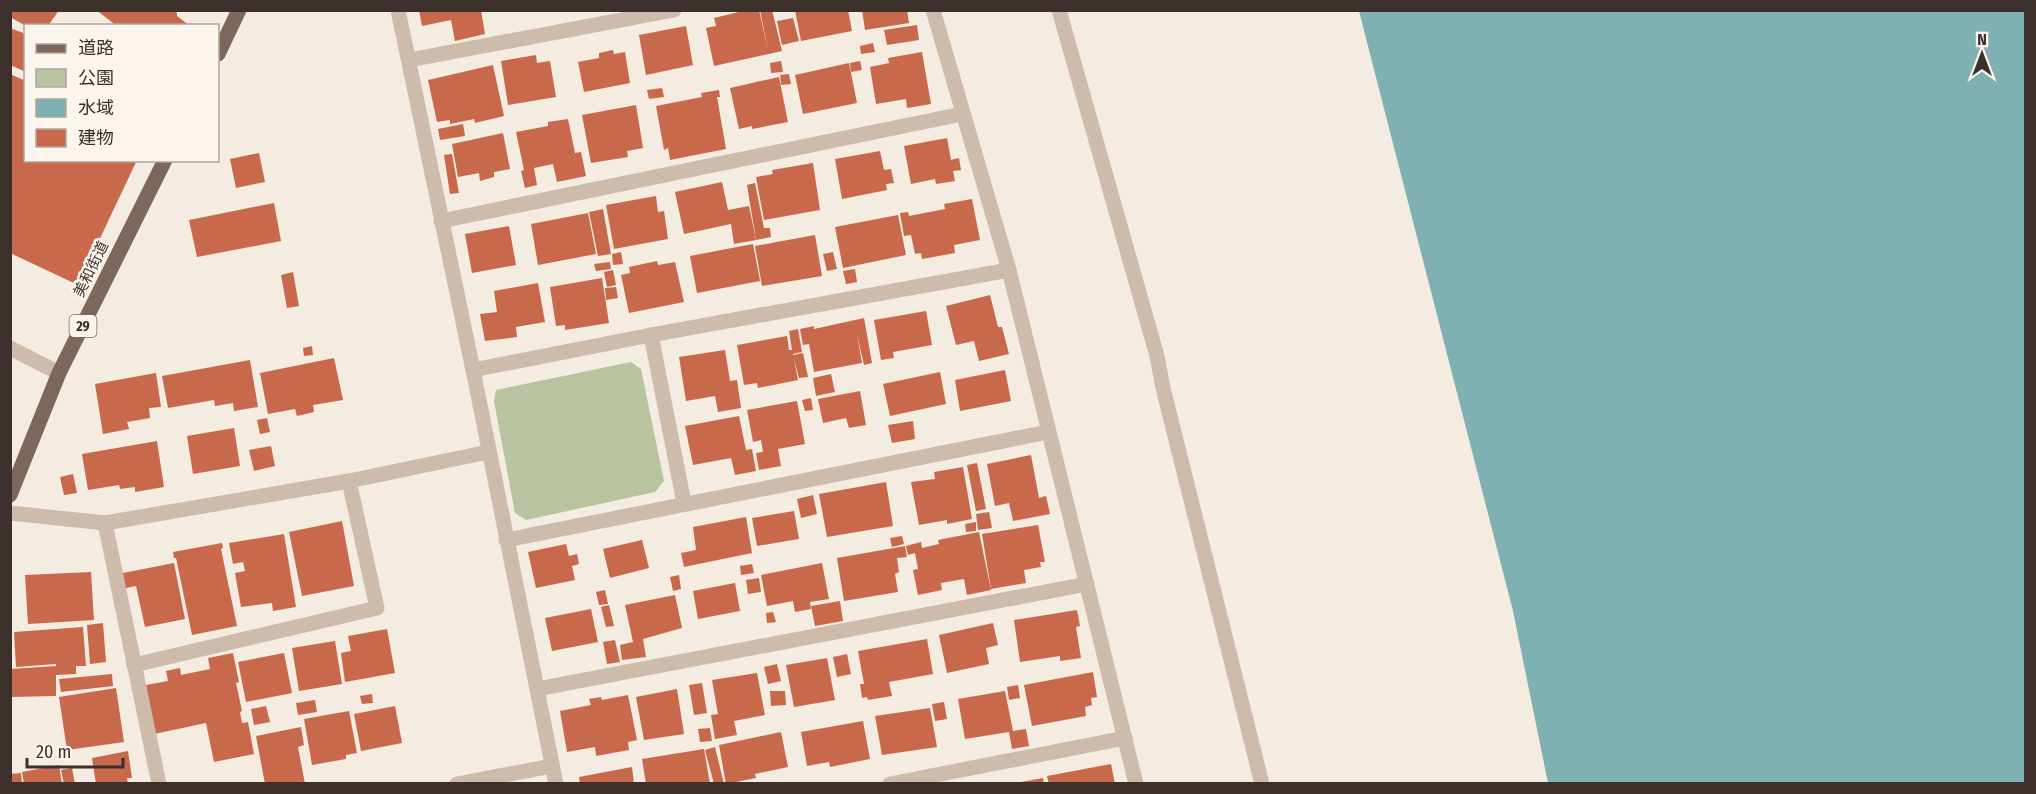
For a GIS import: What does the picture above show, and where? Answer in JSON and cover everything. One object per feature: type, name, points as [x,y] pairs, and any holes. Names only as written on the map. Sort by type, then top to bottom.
[{"type":"main road","points":[[219,52],[239,10]]},
{"type":"main road","name":"美和街道","points":[[10,495],[59,373],[164,162]]},
{"type":"street","points":[[398,10],[556,783]]},
{"type":"street","points":[[409,60],[674,10]]},
{"type":"street","points":[[933,10],[1009,270],[1136,783]]},
{"type":"street","points":[[1059,10],[1157,356],[1163,388],[1262,783]]},
{"type":"street","points":[[441,221],[962,114]]},
{"type":"street","points":[[473,370],[1009,270]]},
{"type":"street","points":[[651,335],[684,503]]},
{"type":"street","points":[[10,348],[59,373]]},
{"type":"street","points":[[506,540],[1048,432]]},
{"type":"street","points":[[10,513],[105,523],[349,481],[488,452]]},
{"type":"street","points":[[134,665],[377,608],[349,481]]},
{"type":"street","points":[[105,523],[159,783]]},
{"type":"street","points":[[537,689],[1087,585]]},
{"type":"street","points":[[890,783],[1125,738]]},
{"type":"street","points":[[457,783],[552,766]]},
{"type":"green space","points":[[631,362],[641,369],[664,481],[655,492],[526,520],[515,513],[494,401],[496,390]]},
{"type":"water","points":[[1359,11],[2025,11],[2025,783],[1548,783],[1513,611]]},
{"type":"building","points":[[10,10],[59,10],[49,24],[24,25],[10,17]]},
{"type":"building","points":[[96,10],[173,10],[187,24],[114,24]]},
{"type":"building","points":[[419,10],[481,10],[485,34],[455,41],[451,20],[422,26]]},
{"type":"building","points":[[747,10],[759,10],[768,50],[760,10],[772,10],[782,51],[714,66],[706,28],[716,26],[714,18]]},
{"type":"building","points":[[795,10],[848,10],[852,31],[801,41]]},
{"type":"building","points":[[862,10],[907,10],[909,23],[865,30]]},
{"type":"building","points":[[793,18],[799,41],[782,45],[777,21]]},
{"type":"building","points":[[917,25],[919,40],[887,45],[884,30]]},
{"type":"building","points":[[686,26],[693,65],[646,75],[639,35]]},
{"type":"building","points":[[10,28],[24,33],[24,71],[10,65]]},
{"type":"building","points":[[873,43],[875,52],[861,54],[860,46]]},
{"type":"building","points":[[613,50],[614,54],[625,52],[630,83],[584,92],[578,62],[599,58],[599,53]]},
{"type":"building","points":[[922,52],[931,104],[907,108],[906,99],[876,104],[870,67],[889,63],[888,58]]},
{"type":"building","points":[[536,55],[537,63],[550,61],[556,97],[508,105],[501,61]]},
{"type":"building","points":[[781,61],[783,72],[771,73],[770,63]]},
{"type":"building","points":[[860,61],[862,70],[851,72],[850,63]]},
{"type":"building","points":[[849,63],[857,103],[803,114],[795,75]]},
{"type":"building","points":[[493,65],[504,116],[475,123],[474,119],[450,124],[450,120],[437,122],[428,80]]},
{"type":"building","points":[[10,74],[24,80],[24,162],[136,162],[78,285],[10,253]]},
{"type":"building","points":[[789,74],[791,84],[781,85],[780,75]]},
{"type":"building","points":[[779,77],[788,122],[752,129],[752,126],[739,129],[730,88]]},
{"type":"building","points":[[662,88],[664,97],[649,99],[647,90]]},
{"type":"building","points":[[719,90],[720,97],[717,97],[726,149],[670,160],[668,148],[664,150],[656,106],[702,97],[701,93]]},
{"type":"building","points":[[636,105],[643,148],[627,151],[628,157],[591,163],[582,115]]},
{"type":"building","points":[[568,119],[575,153],[581,152],[586,176],[557,182],[553,164],[534,168],[537,185],[525,188],[521,171],[524,170],[516,132],[548,126],[548,122]]},
{"type":"building","points":[[463,124],[465,136],[440,140],[438,129]]},
{"type":"building","points":[[503,133],[510,169],[494,172],[494,177],[480,181],[479,173],[458,177],[452,144]]},
{"type":"building","points":[[947,138],[951,160],[959,158],[961,170],[953,171],[955,181],[936,184],[935,179],[911,184],[904,146]]},
{"type":"building","points":[[880,151],[884,170],[891,169],[894,183],[886,184],[887,190],[842,199],[835,159]]},
{"type":"building","points":[[259,153],[265,182],[236,188],[230,159]]},
{"type":"building","points":[[452,154],[459,193],[450,194],[444,155]]},
{"type":"building","points":[[813,163],[820,210],[764,220],[756,177],[773,174],[772,170]]},
{"type":"building","points":[[722,182],[728,210],[749,206],[756,240],[734,244],[731,224],[684,234],[675,192]]},
{"type":"building","points":[[755,183],[764,228],[770,228],[771,237],[756,240],[747,185]]},
{"type":"building","points":[[656,196],[658,212],[664,211],[668,239],[614,249],[606,205]]},
{"type":"building","points":[[972,199],[980,240],[954,245],[955,253],[922,259],[921,253],[915,254],[911,235],[904,236],[900,213],[908,212],[909,216],[945,209],[944,204]]},
{"type":"building","points":[[274,203],[281,241],[197,257],[189,220]]},
{"type":"building","points":[[603,209],[611,254],[598,256],[589,212]]},
{"type":"building","points":[[588,213],[596,254],[538,265],[531,224]]},
{"type":"building","points":[[898,215],[906,255],[843,268],[835,227]]},
{"type":"building","points":[[509,226],[516,265],[472,273],[465,234]]},
{"type":"building","points":[[815,235],[822,276],[762,286],[755,246]]},
{"type":"building","points":[[753,244],[760,281],[697,293],[690,256]]},
{"type":"building","points":[[621,252],[623,264],[613,265],[612,254]]},
{"type":"building","points":[[833,252],[837,269],[827,271],[823,254]]},
{"type":"building","points":[[657,261],[658,265],[675,262],[684,302],[629,313],[621,275],[630,273],[629,267]]},
{"type":"building","points":[[610,262],[611,269],[596,271],[594,264]]},
{"type":"building","points":[[855,269],[857,282],[846,284],[843,271]]},
{"type":"building","points":[[613,270],[616,285],[607,287],[604,272]]},
{"type":"building","points":[[293,272],[299,306],[287,308],[281,275]]},
{"type":"building","points":[[602,278],[609,323],[565,330],[565,325],[556,326],[550,287]]},
{"type":"building","points":[[538,283],[545,322],[516,327],[517,337],[485,341],[480,314],[497,312],[494,291]]},
{"type":"building","points":[[616,287],[618,298],[606,300],[605,288]]},
{"type":"building","points":[[990,295],[998,327],[1002,327],[1009,354],[979,361],[974,341],[956,345],[946,306]]},
{"type":"building","points":[[926,311],[932,345],[893,352],[894,358],[881,360],[874,320]]},
{"type":"building","points":[[864,318],[872,363],[864,365],[857,335],[862,363],[814,372],[809,344],[803,345],[800,329],[814,326],[814,329]]},
{"type":"building","points":[[798,329],[802,352],[793,355],[803,353],[808,377],[799,378],[794,359],[798,380],[758,388],[757,383],[744,385],[737,345],[787,336],[789,350],[792,350],[789,331]]},
{"type":"building","points":[[312,346],[313,355],[304,356],[303,348]]},
{"type":"building","points":[[725,350],[730,381],[737,380],[741,408],[718,412],[715,396],[686,401],[679,357]]},
{"type":"building","points":[[334,358],[343,400],[313,405],[314,412],[297,416],[295,409],[268,414],[260,373]]},
{"type":"building","points":[[250,360],[258,407],[234,411],[233,403],[215,406],[214,400],[168,408],[162,376]]},
{"type":"building","points":[[1005,370],[1011,401],[960,411],[955,380]]},
{"type":"building","points":[[940,372],[946,404],[890,416],[883,384]]},
{"type":"building","points":[[156,373],[161,407],[149,408],[150,418],[127,422],[129,429],[103,434],[95,384]]},
{"type":"building","points":[[831,374],[835,392],[816,396],[813,378]]},
{"type":"building","points":[[860,391],[866,425],[849,428],[846,418],[823,423],[818,399]]},
{"type":"building","points":[[811,398],[813,410],[805,411],[802,400]]},
{"type":"building","points":[[797,401],[805,444],[778,449],[781,466],[759,470],[756,453],[763,452],[761,440],[753,442],[747,410]]},
{"type":"building","points":[[739,416],[746,450],[752,449],[756,471],[735,475],[731,458],[693,465],[685,426]]},
{"type":"building","points":[[267,418],[270,432],[260,434],[257,420]]},
{"type":"building","points":[[913,421],[915,439],[892,443],[888,425]]},
{"type":"building","points":[[234,428],[240,466],[193,474],[187,436]]},
{"type":"building","points":[[157,441],[164,487],[135,492],[135,487],[120,489],[119,485],[88,490],[82,454]]},
{"type":"building","points":[[271,446],[275,466],[254,471],[249,450]]},
{"type":"building","points":[[1031,455],[1039,498],[1046,496],[1050,514],[1013,521],[1009,503],[995,506],[987,464]]},
{"type":"building","points":[[977,463],[986,509],[976,511],[967,465]]},
{"type":"building","points":[[963,467],[972,519],[947,524],[947,520],[919,525],[911,482],[935,479],[934,472]]},
{"type":"building","points":[[73,474],[77,493],[64,495],[60,477]]},
{"type":"building","points":[[886,482],[893,526],[827,537],[819,494]]},
{"type":"building","points":[[813,495],[817,514],[801,518],[797,499]]},
{"type":"building","points":[[794,511],[799,539],[757,546],[752,518]]},
{"type":"building","points":[[989,512],[992,528],[978,530],[976,514]]},
{"type":"building","points":[[746,517],[752,553],[684,567],[681,553],[696,550],[693,527]]},
{"type":"building","points":[[342,521],[354,586],[302,596],[289,532]]},
{"type":"building","points":[[976,522],[976,531],[966,532],[965,524]]},
{"type":"building","points":[[1038,525],[1045,562],[1040,562],[1041,567],[1024,570],[1026,583],[991,589],[982,534]]},
{"type":"building","points":[[979,532],[991,590],[967,595],[964,579],[941,583],[942,590],[918,595],[913,570],[918,569],[915,553],[908,555],[906,546],[921,542],[922,548],[939,544],[938,540]]},
{"type":"building","points":[[284,534],[296,607],[273,611],[272,603],[241,607],[235,573],[245,571],[243,562],[233,564],[229,543]]},
{"type":"building","points":[[902,536],[904,544],[892,547],[890,538]]},
{"type":"building","points":[[642,540],[649,568],[610,578],[603,549]]},
{"type":"building","points":[[222,543],[223,548],[221,549],[237,626],[192,635],[173,552]]},
{"type":"building","points":[[566,544],[569,556],[577,554],[579,564],[572,566],[575,580],[536,588],[528,552]]},
{"type":"building","points":[[905,546],[907,557],[897,558],[899,572],[895,574],[898,592],[844,601],[837,558]]},
{"type":"building","points":[[174,563],[185,619],[145,627],[136,586],[121,589],[118,574]]},
{"type":"building","points":[[822,563],[829,599],[810,602],[811,609],[795,612],[793,601],[767,606],[761,575]]},
{"type":"building","points":[[752,564],[754,573],[741,575],[740,566]]},
{"type":"building","points":[[91,572],[94,620],[28,624],[25,575]]},
{"type":"building","points":[[679,575],[681,589],[673,591],[670,577]]},
{"type":"building","points":[[759,578],[761,592],[748,594],[746,580]]},
{"type":"building","points":[[735,583],[740,611],[698,619],[693,591]]},
{"type":"building","points":[[605,590],[608,604],[599,605],[596,592]]},
{"type":"building","points":[[675,595],[682,628],[643,639],[646,657],[622,660],[620,645],[633,642],[625,605]]},
{"type":"building","points":[[840,601],[843,621],[815,626],[811,606]]},
{"type":"building","points":[[609,605],[614,626],[606,627],[601,607]]},
{"type":"building","points":[[591,609],[598,642],[552,651],[545,618]]},
{"type":"building","points":[[1077,610],[1080,626],[1076,627],[1081,658],[1060,661],[1060,656],[1020,662],[1014,620]]},
{"type":"building","points":[[773,612],[776,622],[767,623],[766,613]]},
{"type":"building","points":[[103,623],[106,662],[90,664],[87,625]]},
{"type":"building","points":[[993,623],[998,645],[986,648],[989,664],[947,673],[939,635]]},
{"type":"building","points":[[83,627],[86,666],[76,666],[76,674],[56,675],[56,696],[11,697],[10,669],[56,666],[56,664],[16,667],[14,632]]},
{"type":"building","points":[[387,629],[395,673],[345,682],[341,653],[351,651],[348,636]]},
{"type":"building","points":[[927,639],[933,674],[889,682],[892,696],[868,700],[867,697],[862,698],[860,684],[864,684],[858,651]]},
{"type":"building","points":[[615,640],[620,662],[607,664],[603,642]]},
{"type":"building","points":[[335,641],[342,684],[299,691],[292,648]]},
{"type":"building","points":[[233,653],[239,682],[236,683],[242,723],[248,722],[254,754],[214,762],[206,723],[154,734],[146,685],[168,681],[166,671],[180,668],[181,675],[210,669],[208,658]]},
{"type":"building","points":[[284,653],[292,693],[246,702],[238,662]]},
{"type":"building","points":[[847,654],[851,674],[837,677],[833,657]]},
{"type":"building","points":[[827,658],[835,700],[794,707],[786,665]]},
{"type":"building","points":[[777,664],[781,681],[768,684],[764,667]]},
{"type":"building","points":[[1093,672],[1097,697],[1091,698],[1092,705],[1085,707],[1086,716],[1032,726],[1024,685]]},
{"type":"building","points":[[757,673],[765,715],[734,721],[737,735],[715,739],[711,715],[718,714],[712,680]]},
{"type":"building","points":[[112,674],[113,686],[61,692],[59,679]]},
{"type":"building","points":[[702,683],[707,713],[694,715],[689,685]]},
{"type":"building","points":[[1018,685],[1020,698],[1009,700],[1007,687]]},
{"type":"building","points":[[116,688],[124,742],[67,750],[59,697]]},
{"type":"building","points":[[677,689],[684,734],[644,740],[636,697]]},
{"type":"building","points":[[770,691],[785,691],[786,705],[771,706]]},
{"type":"building","points":[[1005,691],[1013,731],[1026,729],[1029,746],[1012,749],[1009,732],[965,739],[958,699]]},
{"type":"building","points":[[372,694],[373,703],[362,704],[360,696]]},
{"type":"building","points":[[628,695],[637,740],[628,742],[629,750],[596,756],[595,747],[567,752],[560,711],[591,705],[589,699],[601,697],[602,700]]},
{"type":"building","points":[[315,700],[317,712],[298,715],[296,703]]},
{"type":"building","points":[[944,702],[947,719],[935,721],[932,704]]},
{"type":"building","points":[[266,706],[270,722],[254,725],[251,709]]},
{"type":"building","points":[[395,706],[402,743],[361,751],[354,714]]},
{"type":"building","points":[[930,708],[937,747],[882,755],[875,716]]},
{"type":"building","points":[[349,711],[357,753],[346,755],[346,759],[312,765],[304,719]]},
{"type":"building","points":[[863,721],[870,759],[830,767],[829,762],[807,766],[801,732]]},
{"type":"building","points":[[301,727],[304,745],[298,747],[305,784],[265,784],[256,736]]},
{"type":"building","points":[[710,728],[712,741],[700,742],[698,729]]},
{"type":"building","points":[[781,732],[788,767],[755,774],[756,778],[726,784],[719,745]]},
{"type":"building","points":[[715,747],[724,784],[714,784],[705,750]]},
{"type":"building","points":[[704,749],[710,784],[646,784],[642,759]]},
{"type":"building","points":[[128,751],[132,778],[127,778],[128,784],[96,784],[92,758]]},
{"type":"building","points":[[1111,764],[1115,784],[1049,784],[1047,776]]},
{"type":"building","points":[[59,765],[62,784],[24,784],[22,772]]},
{"type":"building","points":[[632,767],[634,784],[580,784],[579,777]]},
{"type":"building","points":[[72,768],[75,784],[64,784],[61,770]]},
{"type":"building","points":[[21,773],[22,784],[10,784],[10,774]]},
{"type":"building","points":[[1043,778],[1044,784],[1021,784],[1021,782]]}]
